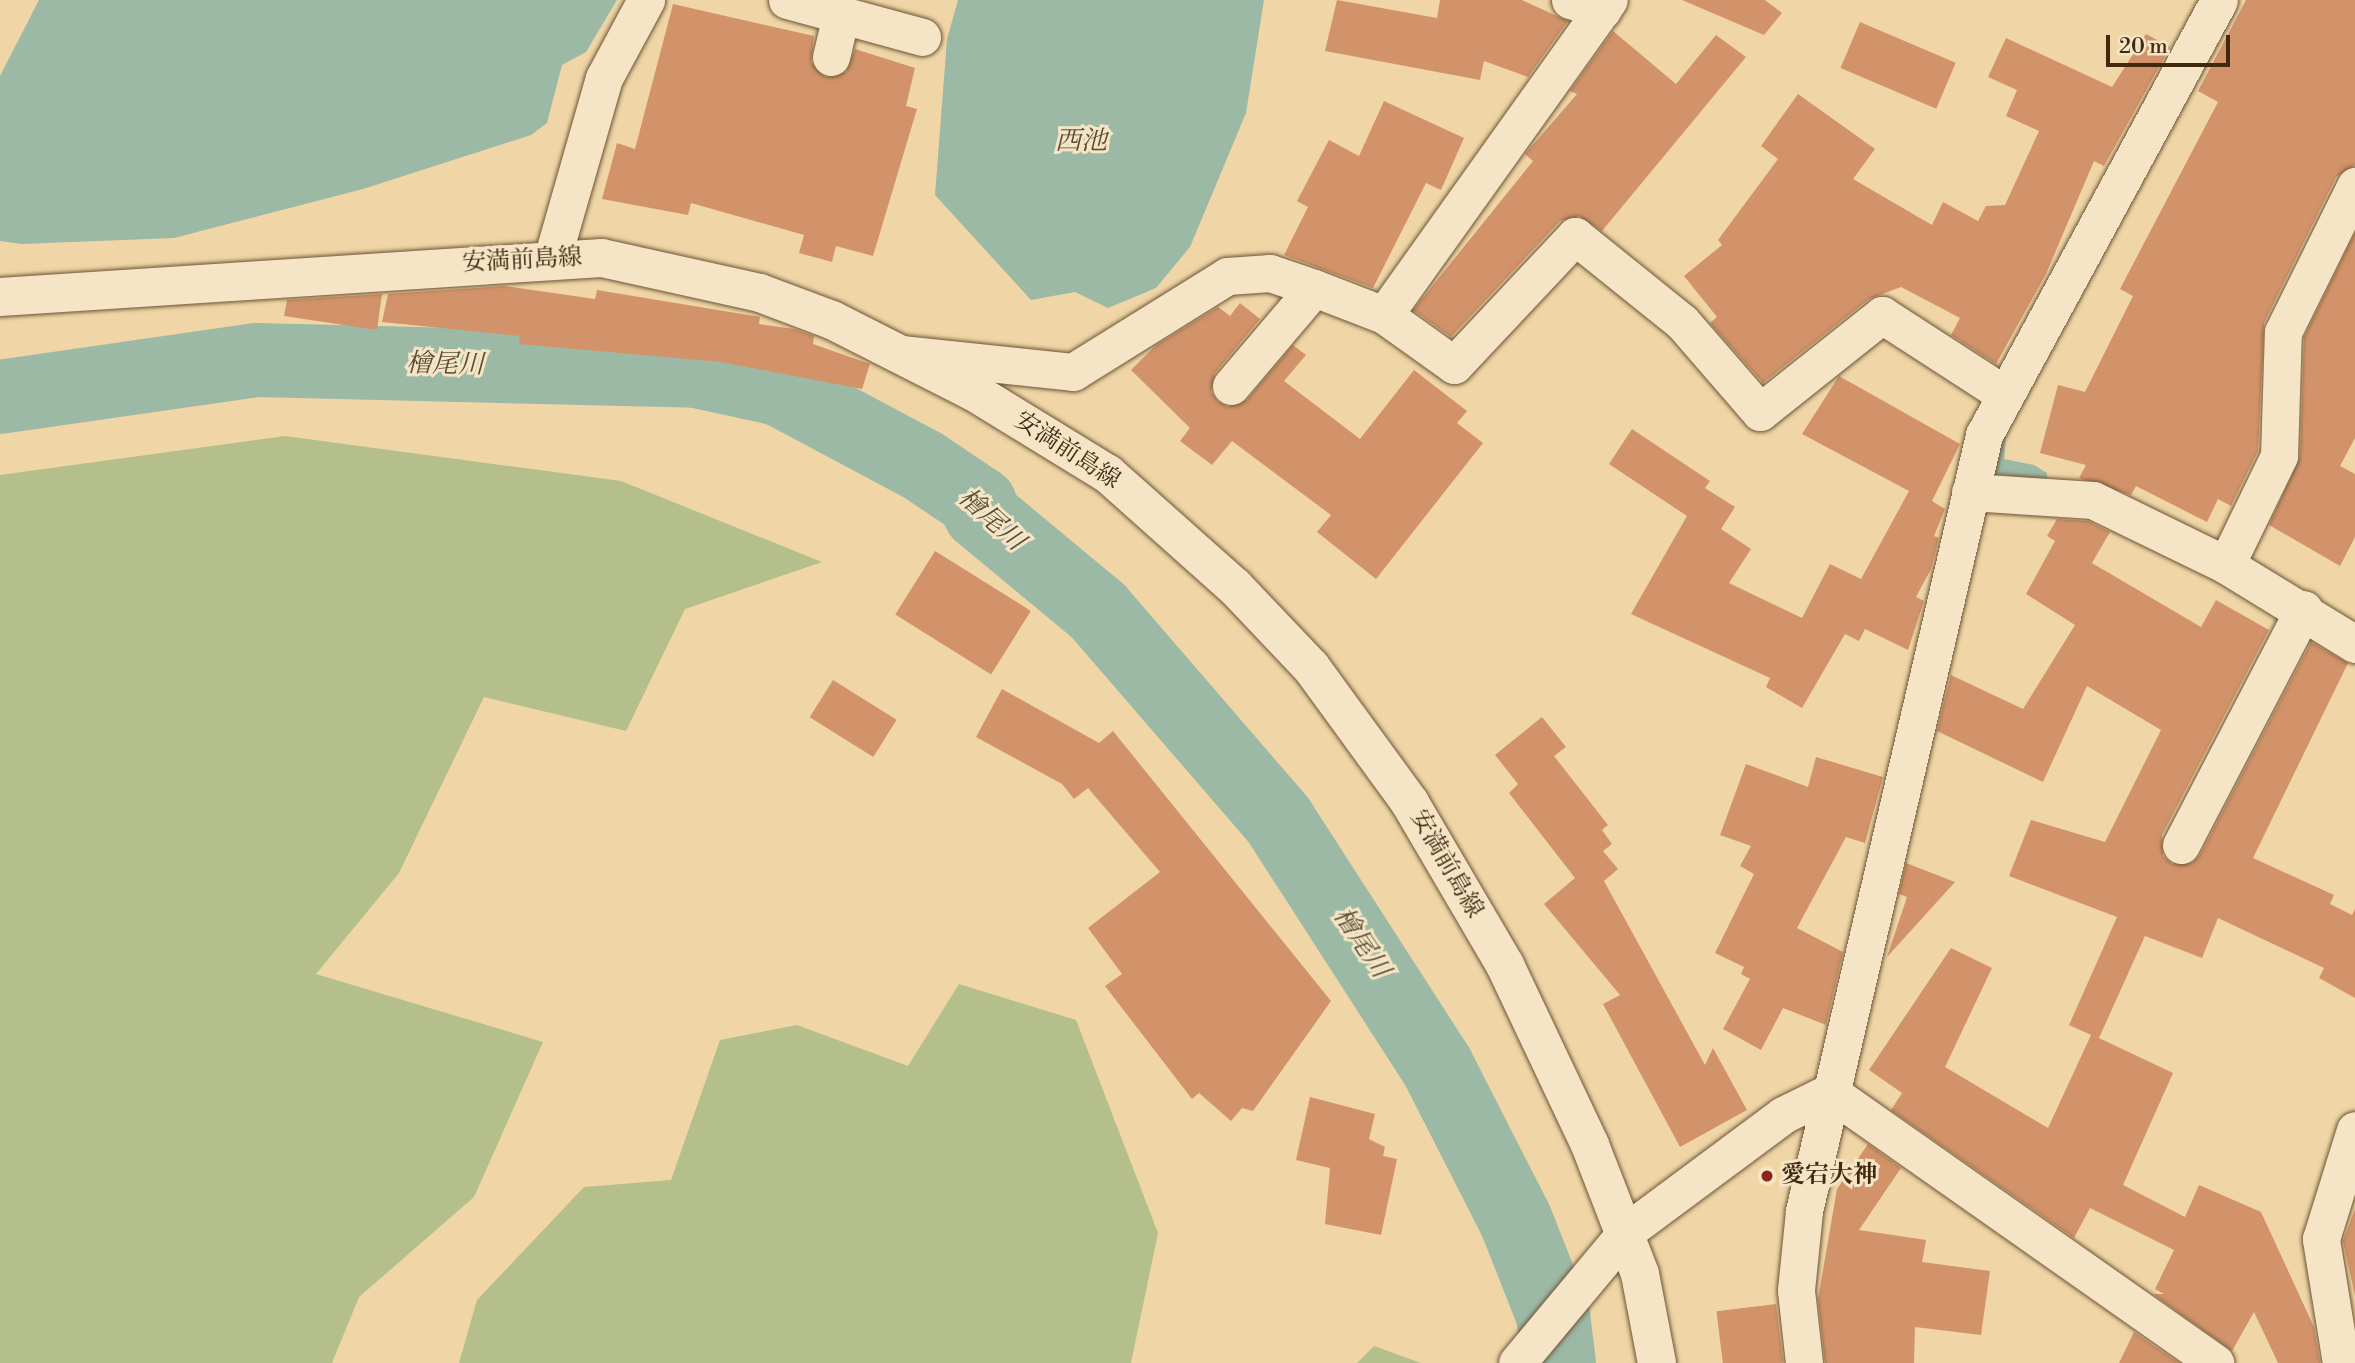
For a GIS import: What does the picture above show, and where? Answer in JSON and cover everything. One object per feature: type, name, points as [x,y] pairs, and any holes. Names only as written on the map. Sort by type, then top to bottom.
[{"type":"main road","name":"安満前島線","points":[[0,297],[552,259],[601,258],[760,293],[903,354],[1108,474],[1225,577],[1311,667],[1410,803],[1505,965],[1627,1231],[1657,1363]]},
{"type":"street","points":[[552,259],[604,78],[646,0]]},
{"type":"street","points":[[787,0],[922,37]]},
{"type":"street","points":[[1804,1363],[1796,1290],[1804,1211],[1984,435],[2219,0]]},
{"type":"street","points":[[1384,315],[1594,3]]},
{"type":"street","points":[[831,57],[841,15]]},
{"type":"street","points":[[2226,565],[2279,456],[2284,332],[2355,186]]},
{"type":"street","points":[[903,354],[1073,372],[1227,276],[1270,273],[1384,315],[1454,365],[1575,236],[1682,322],[1760,412],[1882,315],[2004,394]]},
{"type":"street","points":[[1231,386],[1314,289]]},
{"type":"street","points":[[1970,492],[2093,500],[2226,565],[2304,609],[2355,644]]},
{"type":"street","points":[[2181,845],[2304,609]]},
{"type":"street","points":[[1517,1363],[1600,1260],[1627,1231],[1783,1115],[1830,1093]]},
{"type":"street","points":[[1830,1093],[2215,1363]]},
{"type":"street","points":[[2342,1363],[2321,1239],[2355,1130]]},
{"type":"green space","points":[[285,436],[621,481],[822,562],[685,609],[626,731],[484,697],[399,873],[316,974],[543,1042],[474,1197],[359,1297],[332,1363],[0,1363],[0,475]]},
{"type":"green space","points":[[959,984],[1076,1020],[1158,1233],[1131,1363],[459,1363],[477,1300],[584,1187],[671,1180],[720,1040],[797,1025],[908,1066]]},
{"type":"green space","points":[[1374,1346],[1421,1363],[1357,1363]]},
{"type":"water","points":[[39,0],[617,0],[586,52],[562,65],[547,123],[531,135],[363,189],[174,238],[22,244],[0,241],[0,76]]},
{"type":"water","name":"西池","points":[[958,0],[1264,0],[1246,113],[1190,247],[1156,288],[1108,308],[1075,292],[1031,300],[935,195],[947,39]]},
{"type":"water","points":[[2007,428],[2004,459],[2034,465],[2047,473],[2047,480],[1996,474],[1995,450]]},
{"type":"building","points":[[1337,0],[1437,18],[1440,0],[1522,0],[1568,21],[1528,77],[1484,61],[1480,80],[1325,51]]},
{"type":"building","points":[[1682,0],[1765,0],[1782,13],[1764,35]]},
{"type":"building","points":[[2246,0],[2355,0],[2355,165],[2336,177],[2264,323],[2258,451],[2231,506],[2218,499],[2207,522],[2136,486],[2131,495],[2079,478],[2086,465],[2040,453],[2058,385],[2085,392],[2133,296],[2120,289],[2218,102],[2198,91]]},
{"type":"building","points":[[673,4],[814,36],[811,62],[825,77],[846,72],[855,49],[915,68],[906,106],[917,109],[873,256],[836,246],[832,262],[799,253],[804,235],[691,203],[688,215],[602,199],[617,143],[635,149]]},
{"type":"building","points":[[1860,22],[1956,63],[1936,109],[1840,68]]},
{"type":"building","points":[[1613,31],[1676,84],[1716,35],[1746,57],[1602,231],[1579,216],[1560,221],[1451,337],[1413,310],[1533,161],[1525,154],[1577,94],[1570,91]]},
{"type":"building","points":[[2146,34],[2170,47],[2104,166],[2094,161],[2046,274],[1996,364],[1951,335],[1960,318],[1901,287],[1869,299],[1763,383],[1710,323],[1717,317],[1684,276],[1722,245],[1718,240],[1778,159],[1761,146],[1798,94],[1875,149],[1853,179],[1932,225],[1943,202],[1978,221],[1986,206],[2005,205],[2039,131],[2006,116],[2017,90],[1988,77],[2006,38],[2112,87]]},
{"type":"building","points":[[1384,101],[1464,138],[1441,190],[1426,183],[1373,288],[1284,255],[1308,207],[1297,201],[1329,140],[1359,156]]},
{"type":"building","points":[[2355,233],[2355,438],[2340,466],[2355,474],[2355,537],[2340,566],[2269,525],[2300,457],[2304,337]]},
{"type":"building","points":[[505,286],[595,299],[597,290],[760,317],[759,324],[794,329],[814,336],[813,344],[870,364],[862,389],[721,362],[519,344],[520,336],[382,322],[388,294]]},
{"type":"building","points":[[382,294],[377,330],[284,316],[287,300]]},
{"type":"building","points":[[1240,303],[1260,319],[1215,373],[1211,392],[1218,402],[1228,407],[1247,400],[1293,345],[1306,355],[1284,381],[1360,439],[1414,370],[1467,411],[1457,423],[1483,443],[1376,579],[1317,532],[1331,515],[1232,441],[1212,465],[1180,441],[1190,428],[1131,370],[1155,346],[1218,307],[1230,316]]},
{"type":"building","points":[[1839,376],[1960,444],[1932,501],[1945,509],[1934,536],[1939,538],[1931,569],[1916,597],[1924,601],[1908,650],[1865,629],[1859,641],[1845,634],[1802,708],[1766,687],[1770,678],[1631,614],[1687,516],[1609,464],[1632,429],[1710,481],[1705,488],[1735,507],[1721,529],[1751,549],[1729,583],[1802,618],[1830,564],[1861,579],[1909,491],[1802,434]]},
{"type":"building","points":[[2057,519],[2088,521],[2110,532],[2092,563],[2201,627],[2216,600],[2269,630],[2162,835],[2163,856],[2172,864],[2192,863],[2200,855],[2311,642],[2348,663],[2253,858],[2334,895],[2330,904],[2352,915],[2355,909],[2355,998],[2319,978],[2324,968],[2218,918],[2202,958],[2145,936],[2099,1038],[2173,1073],[2123,1185],[2185,1217],[2199,1185],[2261,1212],[2314,1327],[2320,1363],[2278,1363],[2254,1312],[2232,1351],[2153,1294],[2164,1294],[2155,1289],[2174,1250],[2090,1208],[2074,1238],[1891,1110],[1902,1093],[1869,1070],[1951,948],[1992,968],[1945,1067],[2048,1128],[2091,1035],[2069,1025],[2117,917],[2009,876],[2031,820],[2105,842],[2161,730],[2087,686],[2043,782],[1937,731],[1951,675],[2023,709],[2075,625],[2026,594],[2055,541],[2047,536]]},
{"type":"building","points":[[935,551],[1031,611],[991,674],[895,615]]},
{"type":"building","points":[[833,680],[897,720],[873,757],[810,717]]},
{"type":"building","points":[[1002,689],[1099,743],[1113,731],[1331,1001],[1253,1111],[1242,1108],[1231,1121],[1199,1093],[1192,1099],[1105,986],[1122,974],[1088,928],[1160,872],[1088,788],[1074,799],[1062,784],[976,737]]},
{"type":"building","points":[[1542,717],[1566,747],[1554,756],[1608,825],[1602,830],[1612,844],[1603,851],[1618,869],[1604,881],[1705,1065],[1713,1048],[1747,1110],[1680,1147],[1603,1004],[1620,995],[1544,904],[1575,878],[1509,793],[1518,784],[1495,755]]},
{"type":"building","points":[[1816,757],[1883,777],[1865,843],[1846,837],[1797,928],[1843,952],[1826,1025],[1783,1008],[1761,1050],[1723,1029],[1750,979],[1741,974],[1744,967],[1715,953],[1754,874],[1740,866],[1751,846],[1720,835],[1746,764],[1808,787]]},
{"type":"building","points":[[1906,863],[1955,882],[1887,957],[1907,897],[1899,894]]},
{"type":"building","points":[[1310,1097],[1375,1114],[1369,1139],[1385,1147],[1383,1156],[1397,1159],[1381,1235],[1325,1224],[1330,1168],[1296,1160]]},
{"type":"building","points":[[1868,1144],[1901,1168],[1859,1230],[1926,1240],[1922,1262],[1990,1271],[1981,1335],[1915,1327],[1914,1363],[1825,1363],[1818,1299],[1837,1189]]},
{"type":"building","points":[[2355,1209],[2355,1296],[2343,1241]]},
{"type":"building","points":[[1776,1304],[1783,1363],[1723,1363],[1716,1311]]},
{"type":"building","points":[[2134,1332],[2179,1363],[2119,1363]]},
{"type":"waterway","name":"檜尾川","points":[[0,397],[257,360],[697,371],[779,389],[922,465],[980,504],[980,513],[1098,611],[1279,821],[1437,1066],[1516,1221],[1553,1315],[1559,1363]]},
{"type":"place","name":"愛宕大神","points":[[1767,1176]]}]
